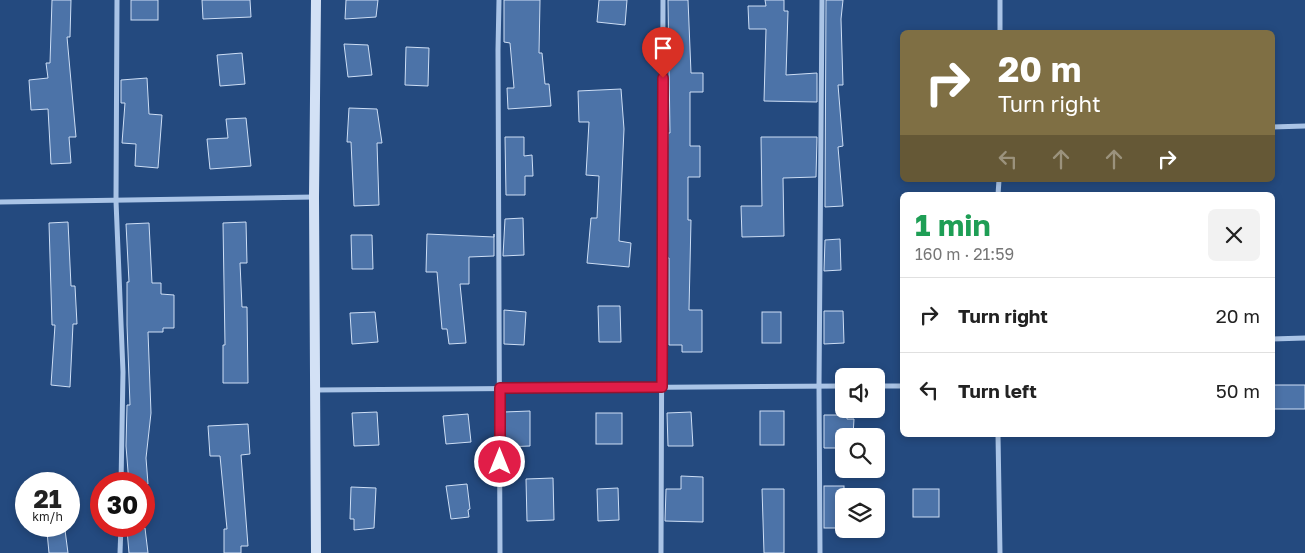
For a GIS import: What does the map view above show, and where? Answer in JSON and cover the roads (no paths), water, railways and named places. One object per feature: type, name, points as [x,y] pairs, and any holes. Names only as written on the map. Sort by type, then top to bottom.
[{"type":"street","points":[[117,0],[116,201],[122,372],[121,472]]},
{"type":"street","points":[[316,0],[314,197],[316,553]]},
{"type":"street","points":[[500,0],[498,50],[500,553]]},
{"type":"street","points":[[661,553],[663,0]]},
{"type":"street","points":[[820,553],[819,386],[822,0]]},
{"type":"street","points":[[1000,0],[1000,30]]},
{"type":"street","points":[[1275,127],[1305,126]]},
{"type":"street","points":[[0,202],[314,197]]},
{"type":"street","points":[[1275,339],[1305,338]]},
{"type":"street","points":[[316,390],[835,386]]},
{"type":"street","points":[[885,386],[900,386]]},
{"type":"street","points":[[998,437],[1000,553]]},
{"type":"street","points":[[120,553],[121,537]]}]
